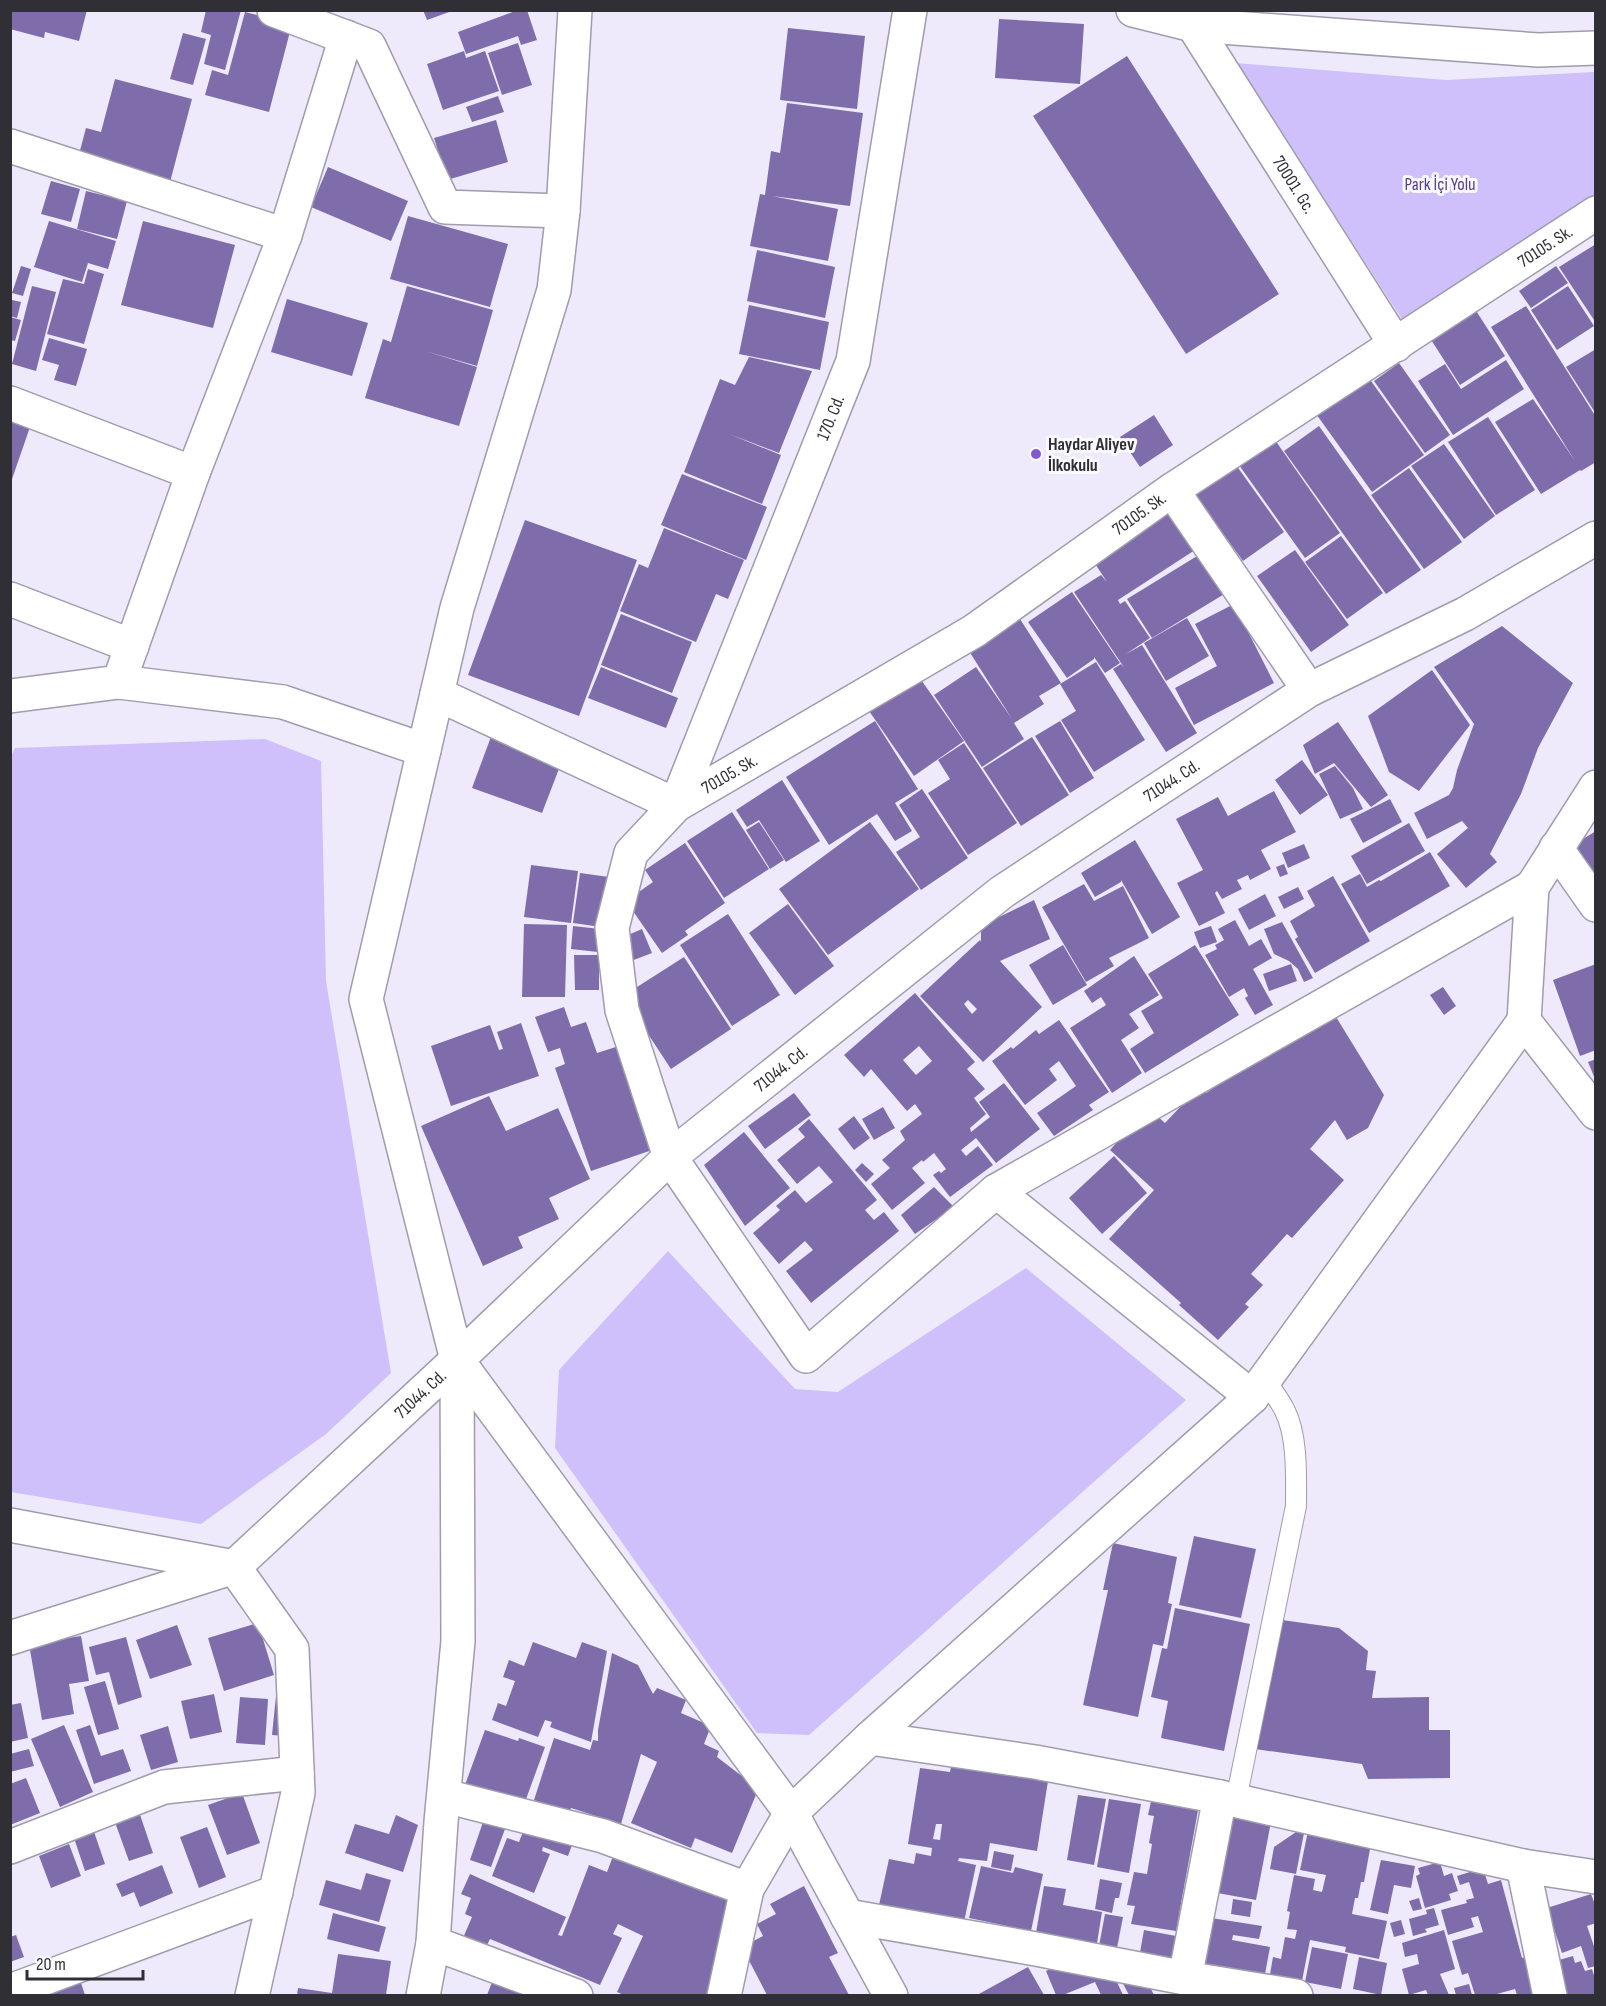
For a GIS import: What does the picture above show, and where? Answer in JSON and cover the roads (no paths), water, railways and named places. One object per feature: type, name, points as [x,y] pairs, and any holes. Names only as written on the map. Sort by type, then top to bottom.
[{"type":"street","points":[[274,10],[369,46],[445,207],[563,211]]},
{"type":"street","points":[[423,1995],[433,1944],[458,1641],[457,1360],[366,999],[457,608],[554,290],[563,211],[575,10]]},
{"type":"street","name":"170. Cd.","points":[[676,805],[853,361],[910,10]]},
{"type":"street","points":[[1133,10],[1193,25],[1538,50],[1596,48]]},
{"type":"street","name":"70001. Gc.","points":[[1193,25],[1396,345]]},
{"type":"street","points":[[119,682],[193,473],[285,236],[346,37]]},
{"type":"street","points":[[10,146],[285,236]]},
{"type":"street","name":"70105. Sk.","points":[[676,805],[974,631],[1172,490],[1596,213]]},
{"type":"street","points":[[10,403],[193,473]]},
{"type":"street","points":[[1172,490],[1309,690]]},
{"type":"street","name":"71044. Cd.","points":[[10,1638],[234,1568],[457,1360],[670,1156],[1002,892],[1309,690],[1466,614],[1596,538]]},
{"type":"street","points":[[10,599],[132,646]]},
{"type":"street","points":[[10,696],[119,682],[283,702],[424,750]]},
{"type":"street","points":[[437,694],[676,805],[631,852],[612,928],[622,1010],[670,1156],[806,1356],[996,1191],[1532,887]]},
{"type":"street","points":[[728,1993],[747,1888],[791,1813],[870,1738],[1258,1388],[1524,1021],[1532,887],[1596,787]]},
{"type":"street","points":[[1556,848],[1596,905]]},
{"type":"street","points":[[1524,1021],[1596,1113]]},
{"type":"street","points":[[996,1191],[1258,1388]]},
{"type":"street","points":[[457,1360],[791,1813],[891,1995]]},
{"type":"street","points":[[10,1524],[234,1568],[292,1650],[298,1793],[252,1995]]},
{"type":"street","points":[[870,1738],[1035,1762],[1228,1798],[1523,1866],[1596,1877]]},
{"type":"street","points":[[10,1847],[164,1787],[297,1773]]},
{"type":"street","points":[[444,1796],[603,1836],[747,1888]]},
{"type":"street","points":[[1174,1982],[1228,1798]]},
{"type":"street","points":[[1523,1866],[1550,1995]]},
{"type":"street","points":[[10,1991],[276,1892]]},
{"type":"street","points":[[847,1916],[1174,1982],[1296,1995]]},
{"type":"street","points":[[433,1944],[576,1995]]},
{"type":"lane","points":[[1228,1798],[1296,1506],[1292,1435],[1286,1413],[1258,1388]]},
{"type":"place","name":"Haydar Aliyev İlkokulu","points":[[1036,454]]},
{"type":"park label","name":"Park İçi Yolu","points":[[1440,184]]}]
